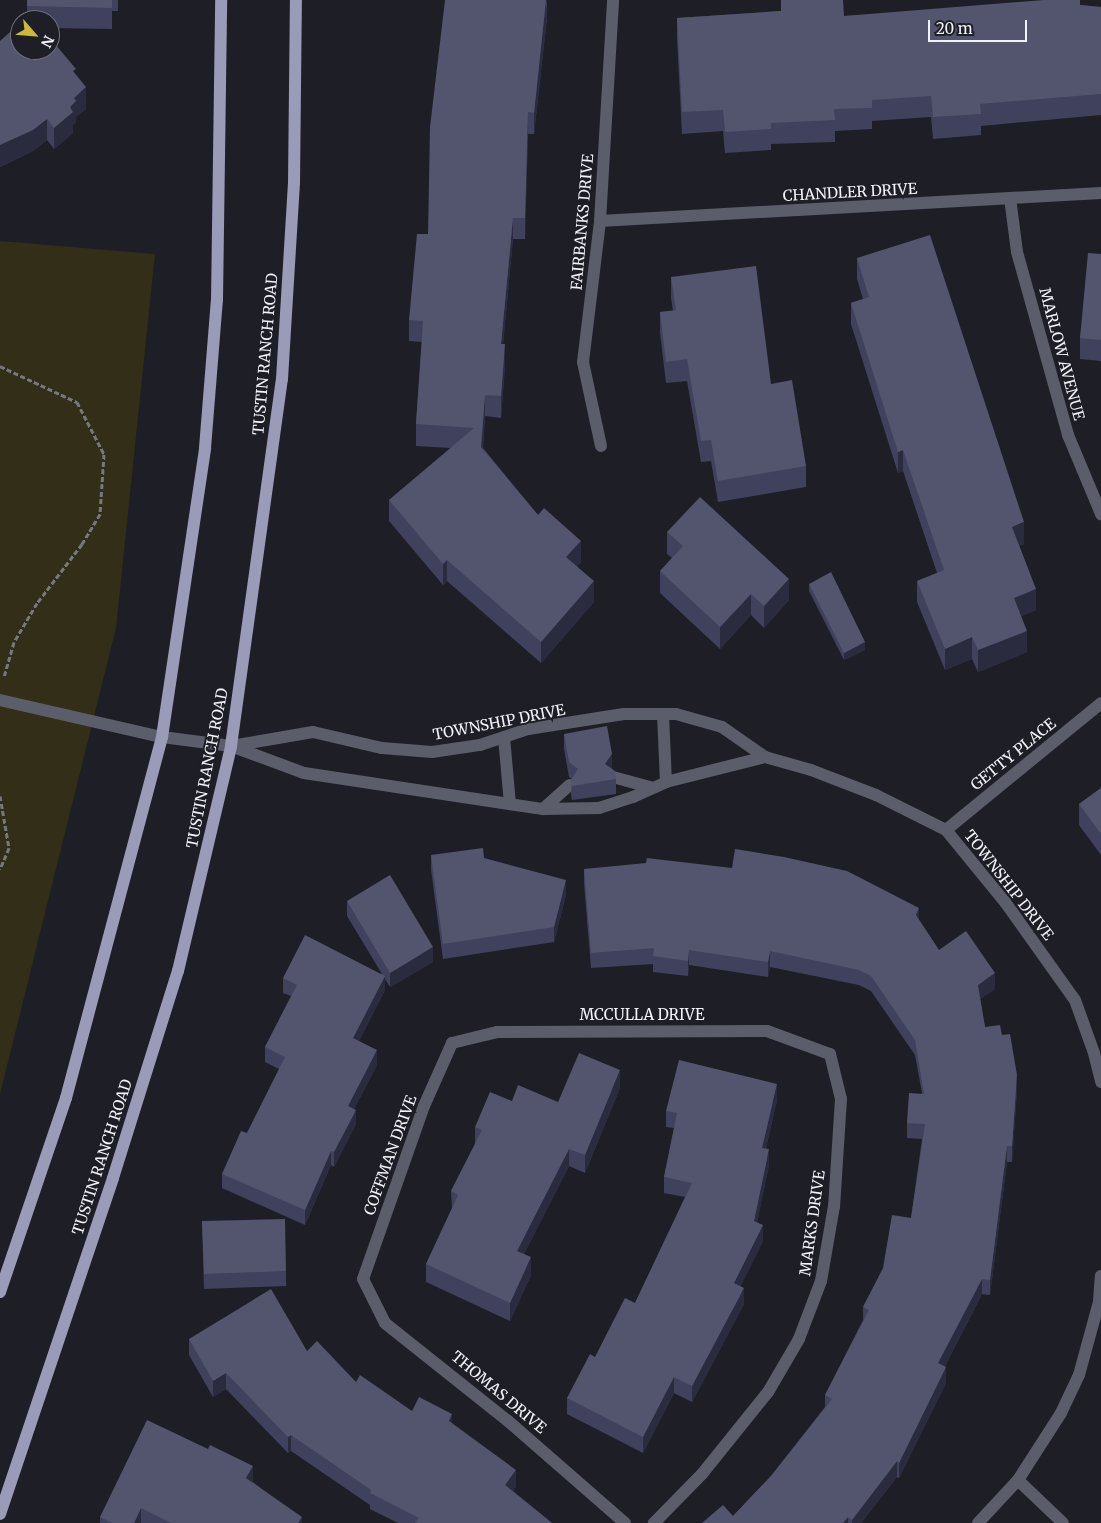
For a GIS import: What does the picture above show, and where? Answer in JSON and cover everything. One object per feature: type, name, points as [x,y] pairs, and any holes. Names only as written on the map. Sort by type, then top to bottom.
[{"type":"main road","points":[[0,1292],[66,1098],[162,738],[205,448],[217,300],[221,0]]},
{"type":"main road","name":"TUSTIN RANCH ROAD","points":[[0,1514],[113,1178],[178,971],[231,746],[282,379],[294,183],[296,0]]},
{"type":"street","name":"FAIRBANKS DRIVE","points":[[601,446],[583,362],[600,221],[613,0]]},
{"type":"street","name":"CHANDLER DRIVE","points":[[600,221],[1101,193]]},
{"type":"street","name":"MARLOW AVENUE","points":[[1010,198],[1017,252],[1068,435],[1101,514]]},
{"type":"street","points":[[0,700],[162,738]]},
{"type":"street","name":"GETTY PLACE","points":[[946,830],[1101,703]]},
{"type":"street","name":"TOWNSHIP DRIVE","points":[[231,746],[313,732],[382,748],[432,752],[504,738],[528,729],[624,714],[663,714],[722,726],[765,757],[876,795],[946,830],[1005,902],[1075,1000],[1094,1053],[1101,1082]]},
{"type":"street","points":[[663,714],[666,782]]},
{"type":"street","name":"TOWNSHIP DRIVE","points":[[162,738],[231,746],[304,773],[543,809],[599,808],[666,782],[765,757]]},
{"type":"street","points":[[504,738],[510,804]]},
{"type":"street","points":[[613,777],[654,788]]},
{"type":"street","points":[[543,809],[570,785]]},
{"type":"street","name":"MCCULLA DRIVE","points":[[452,1043],[497,1032],[768,1031],[830,1054]]},
{"type":"street","name":"COFFMAN DRIVE","points":[[363,1279],[424,1106],[452,1043]]},
{"type":"street","name":"MARKS DRIVE","points":[[654,1523],[702,1474],[768,1392],[799,1339],[821,1282],[834,1206],[841,1099],[830,1054]]},
{"type":"street","points":[[978,1523],[1018,1480],[1061,1413],[1079,1375],[1099,1302],[1101,1276]]},
{"type":"street","name":"THOMAS DRIVE","points":[[363,1279],[385,1323],[508,1421],[625,1523]]},
{"type":"street","points":[[1018,1480],[1063,1523]]},
{"type":"path","points":[[0,366],[77,402],[104,454],[100,514],[82,544],[37,603],[14,642],[2,684]]},
{"type":"path","points":[[0,796],[10,848],[0,869]]},
{"type":"shaded area","points":[[0,241],[155,254],[116,628],[0,1094]]},
{"type":"building","points":[[27,0],[112,0],[112,8],[27,6]]},
{"type":"building","points":[[445,0],[546,0],[534,113],[528,112],[525,218],[513,218],[501,344],[505,344],[501,396],[485,395],[481,447],[538,515],[544,508],[581,541],[566,557],[594,581],[541,642],[447,560],[443,564],[389,500],[474,428],[416,424],[423,321],[409,320],[417,234],[428,234],[430,127]]},
{"type":"building","points":[[781,0],[843,0],[844,16],[1044,0],[1080,0],[1080,5],[1101,7],[1101,94],[980,104],[981,114],[933,117],[931,96],[872,100],[872,108],[834,109],[835,120],[771,123],[771,129],[725,132],[723,110],[682,112],[677,18],[781,11]]},
{"type":"building","points":[[10,32],[10,60],[60,60],[60,50],[76,69],[73,71],[86,87],[74,98],[76,101],[70,107],[73,112],[54,128],[47,119],[33,130],[0,145],[0,41]]},
{"type":"building","points":[[930,235],[1024,522],[1012,527],[1036,589],[1014,598],[1027,631],[978,650],[972,637],[945,649],[917,581],[944,570],[903,450],[898,452],[851,303],[869,297],[857,258]]},
{"type":"building","points":[[1088,253],[1101,254],[1101,340],[1080,338]]},
{"type":"building","points":[[756,266],[771,384],[792,380],[806,466],[718,481],[711,440],[701,441],[687,359],[666,362],[660,312],[676,310],[671,277]]},
{"type":"building","points":[[700,497],[789,579],[764,606],[751,594],[720,627],[660,571],[683,546],[667,532]]},
{"type":"building","points":[[831,572],[865,642],[844,653],[809,584]]},
{"type":"building","points":[[607,726],[612,754],[605,764],[615,771],[616,779],[572,786],[571,780],[578,769],[569,762],[564,734]]},
{"type":"building","points":[[1101,788],[1101,834],[1079,804]]},
{"type":"building","points":[[483,848],[484,858],[566,880],[554,927],[443,944],[431,855]]},
{"type":"building","points":[[735,849],[784,857],[847,871],[919,908],[916,915],[939,950],[966,931],[995,973],[978,985],[985,1027],[1000,1025],[1002,1035],[1010,1034],[1017,1075],[1012,1146],[1007,1146],[990,1280],[982,1279],[938,1363],[946,1367],[899,1463],[897,1461],[852,1520],[848,1517],[843,1523],[702,1523],[723,1505],[733,1516],[771,1476],[832,1399],[825,1395],[869,1310],[863,1307],[883,1268],[892,1215],[911,1218],[925,1124],[907,1123],[909,1093],[924,1094],[915,1040],[871,976],[859,970],[770,951],[768,962],[689,950],[688,961],[653,956],[654,948],[591,953],[584,869],[646,863],[647,858],[732,868]]},
{"type":"building","points":[[390,875],[433,947],[390,973],[347,901]]},
{"type":"building","points":[[305,935],[385,976],[353,1038],[377,1050],[348,1106],[356,1110],[334,1152],[331,1151],[305,1210],[222,1174],[241,1131],[247,1133],[285,1057],[265,1047],[297,985],[283,978]]},
{"type":"building","points":[[579,1053],[620,1070],[585,1155],[569,1149],[517,1251],[531,1257],[510,1303],[426,1264],[458,1195],[451,1191],[482,1130],[475,1127],[490,1092],[512,1101],[518,1085],[558,1102]]},
{"type":"building","points":[[679,1060],[777,1084],[762,1148],[769,1149],[754,1221],[763,1225],[734,1283],[744,1288],[692,1386],[674,1377],[643,1437],[567,1398],[590,1354],[595,1357],[625,1298],[635,1303],[692,1183],[664,1177],[677,1113],[666,1111]]},
{"type":"building","points":[[285,1219],[286,1271],[204,1274],[202,1221]]},
{"type":"building","points":[[271,1289],[307,1351],[317,1341],[356,1382],[360,1375],[412,1411],[419,1397],[452,1414],[449,1421],[516,1470],[505,1485],[552,1523],[415,1523],[419,1518],[370,1493],[371,1490],[291,1435],[288,1437],[226,1373],[213,1381],[189,1339]]},
{"type":"building","points":[[147,1420],[208,1449],[210,1445],[253,1466],[246,1478],[302,1517],[298,1523],[171,1523],[141,1508],[134,1523],[112,1523],[100,1517]]}]
